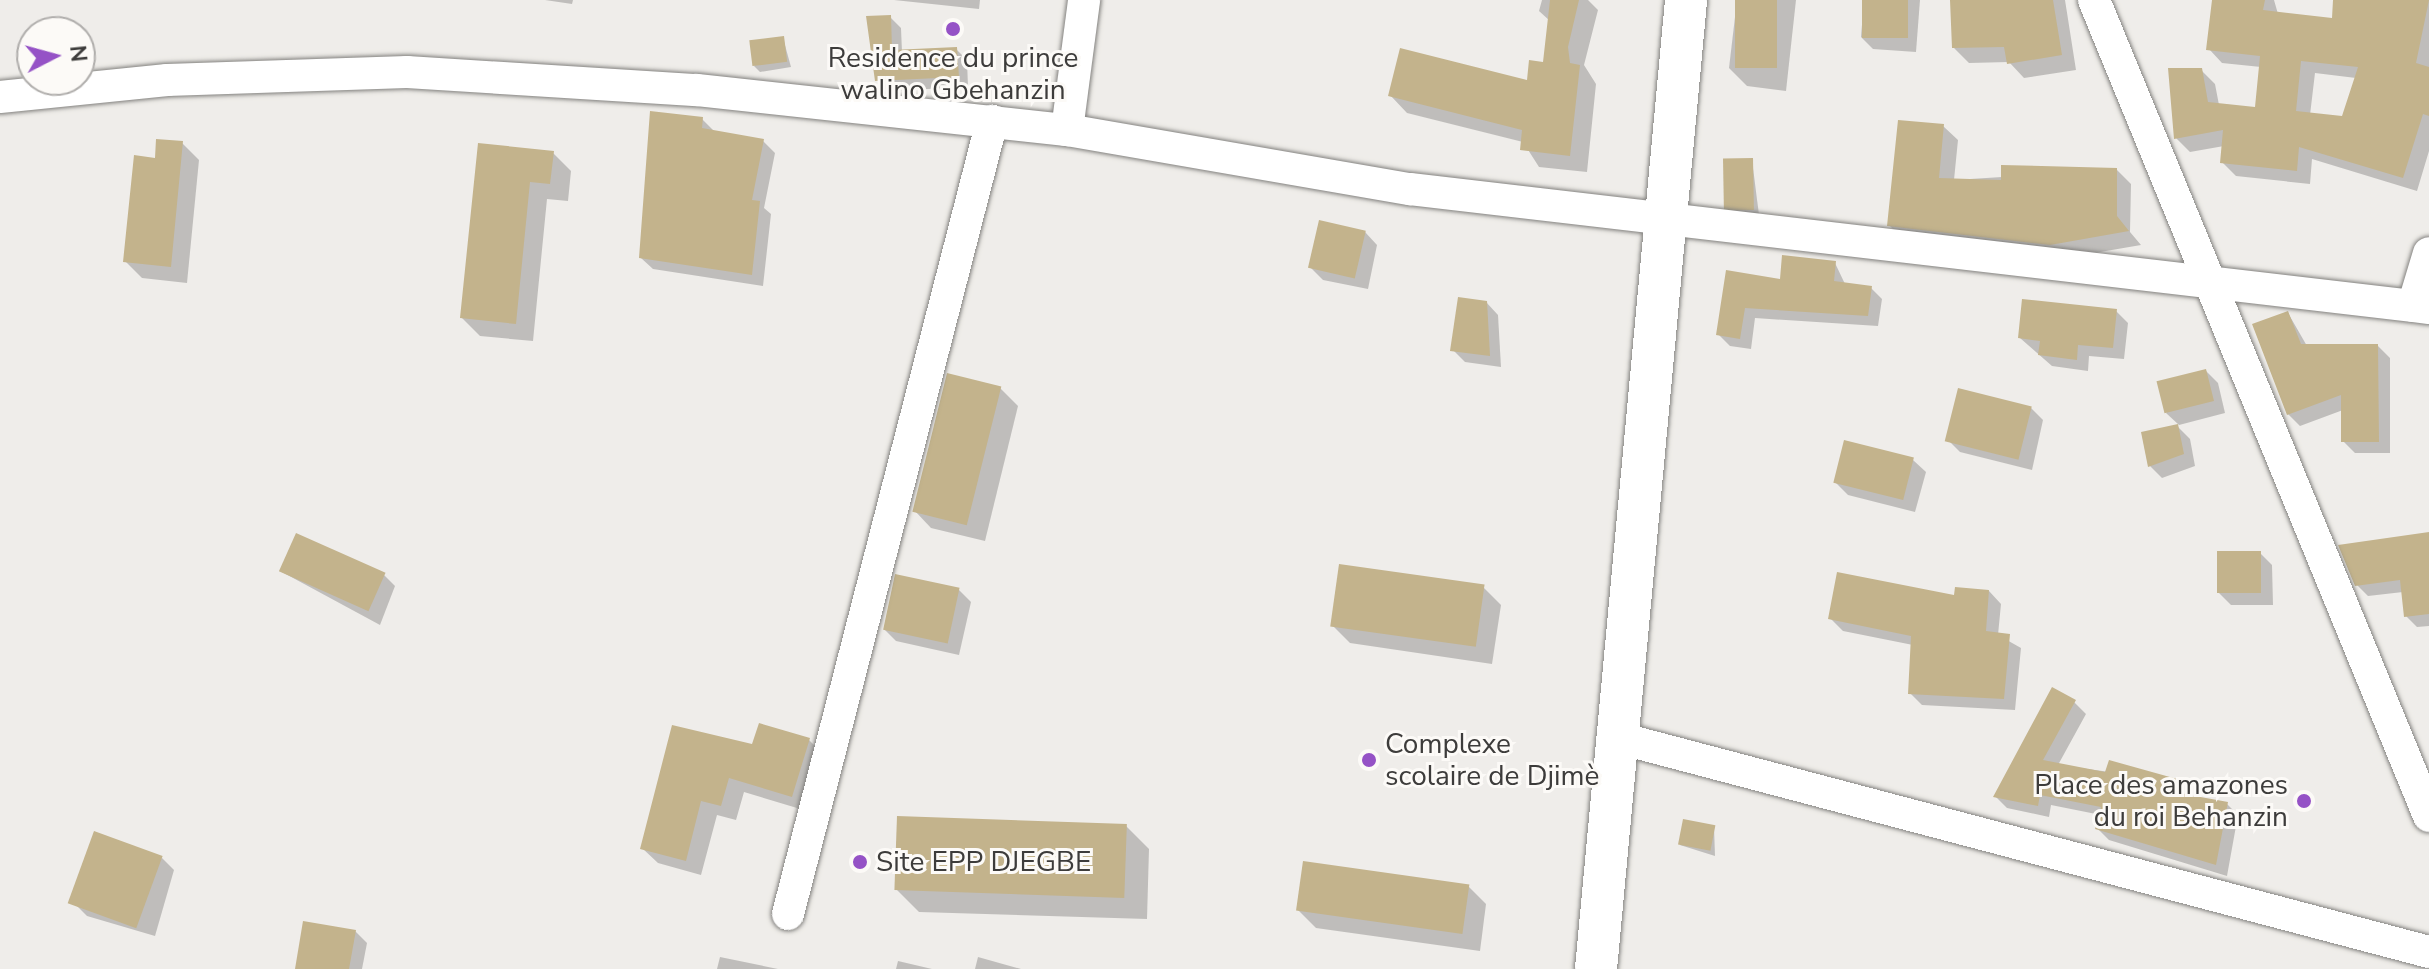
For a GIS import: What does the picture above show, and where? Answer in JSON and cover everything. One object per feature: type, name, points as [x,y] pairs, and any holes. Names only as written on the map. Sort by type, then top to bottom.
[{"type":"street","points":[[1067,130],[1084,0]]},
{"type":"street","points":[[1596,969],[1686,0]]},
{"type":"street","points":[[2094,0],[2429,816]]},
{"type":"street","points":[[0,97],[167,80],[407,72],[697,90],[1067,130],[1410,189],[1666,216],[2421,307],[2429,253]]},
{"type":"street","points":[[788,914],[992,121]]},
{"type":"street","points":[[1619,738],[2429,952]]},
{"type":"building","points":[[1550,0],[1579,0],[1568,47],[1570,63],[1580,65],[1570,156],[1520,150],[1522,130],[1388,96],[1400,48],[1527,80],[1529,60],[1543,62]]},
{"type":"building","points":[[1735,0],[1777,0],[1777,68],[1735,68]]},
{"type":"building","points":[[1862,0],[1908,0],[1908,38],[1862,38]]},
{"type":"building","points":[[1950,0],[2053,0],[2062,55],[2007,64],[2004,47],[1952,48]]},
{"type":"building","points":[[2212,0],[2265,0],[2263,10],[2332,18],[2333,0],[2429,0],[2416,63],[2429,67],[2429,116],[2423,114],[2403,178],[2299,147],[2297,171],[2220,163],[2223,130],[2174,139],[2168,68],[2202,68],[2208,102],[2255,107],[2260,56],[2206,50]],"holes":[[[2301,61],[2358,67],[2342,116],[2296,111]]]},
{"type":"building","points":[[891,15],[892,50],[957,47],[959,77],[875,81],[866,16]]},
{"type":"building","points":[[784,36],[787,62],[752,66],[749,40]]},
{"type":"building","points":[[650,111],[703,117],[702,128],[764,139],[752,200],[760,201],[752,275],[639,258]]},
{"type":"building","points":[[1898,120],[1944,124],[1939,178],[2001,180],[2001,165],[2117,168],[2117,216],[2129,231],[2050,245],[1887,226]]},
{"type":"building","points":[[156,139],[183,141],[171,267],[123,262],[134,155],[155,158]]},
{"type":"building","points":[[478,143],[554,151],[550,184],[530,182],[516,324],[460,318]]},
{"type":"building","points":[[1753,158],[1754,210],[1724,211],[1723,159]]},
{"type":"building","points":[[1319,220],[1366,231],[1355,279],[1308,268]]},
{"type":"building","points":[[1782,255],[1836,261],[1834,281],[1872,286],[1868,316],[1745,308],[1740,339],[1716,335],[1726,270],[1780,279]]},
{"type":"building","points":[[1458,297],[1487,301],[1490,356],[1450,351]]},
{"type":"building","points":[[2022,299],[2117,309],[2113,348],[2078,345],[2077,360],[2038,355],[2040,341],[2018,338]]},
{"type":"building","points":[[2288,311],[2301,344],[2378,344],[2379,442],[2341,442],[2341,395],[2287,415],[2252,324]]},
{"type":"building","points":[[2206,369],[2214,401],[2164,413],[2157,381]]},
{"type":"building","points":[[947,373],[1001,387],[967,525],[912,512]]},
{"type":"building","points":[[1958,388],[2032,406],[2018,460],[1945,441]]},
{"type":"building","points":[[2178,424],[2184,454],[2148,467],[2141,432]]},
{"type":"building","points":[[1844,440],[1914,457],[1903,500],[1833,483]]},
{"type":"building","points":[[2429,532],[2429,614],[2404,617],[2400,580],[2355,586],[2338,545]]},
{"type":"building","points":[[296,533],[386,573],[368,611],[279,571]]},
{"type":"building","points":[[2217,551],[2261,551],[2261,593],[2217,593]]},
{"type":"building","points":[[1339,564],[1485,584],[1476,647],[1330,626]]},
{"type":"building","points":[[1837,572],[1954,595],[1955,587],[1989,590],[1986,631],[2010,634],[2004,699],[1908,694],[1911,636],[1828,619]]},
{"type":"building","points":[[895,574],[960,588],[948,643],[883,630]]},
{"type":"building","points":[[2052,687],[2076,700],[2043,760],[2105,772],[2109,760],[2177,779],[2173,792],[2228,802],[2216,865],[2095,829],[2101,807],[2040,795],[2038,806],[1993,797]]},
{"type":"building","points":[[759,723],[810,738],[792,797],[729,778],[721,806],[701,801],[686,861],[640,849],[672,725],[752,744]]},
{"type":"building","points":[[897,816],[1127,824],[1124,898],[894,890]]},
{"type":"building","points":[[1683,819],[1715,825],[1710,851],[1678,845]]},
{"type":"building","points":[[94,831],[163,856],[136,928],[68,903]]},
{"type":"building","points":[[1303,861],[1469,884],[1462,934],[1296,911]]},
{"type":"building","points":[[303,921],[356,930],[349,969],[295,969]]},
{"type":"place","name":"Residence du prince walino Gbehanzin","points":[[953,29]]},
{"type":"place","name":"Complexe scolaire de Djimè","points":[[1369,760]]},
{"type":"place","name":"Place des amazones du roi Behanzin","points":[[2304,801]]},
{"type":"place","name":"Site EPP DJEGBE","points":[[860,862]]}]
